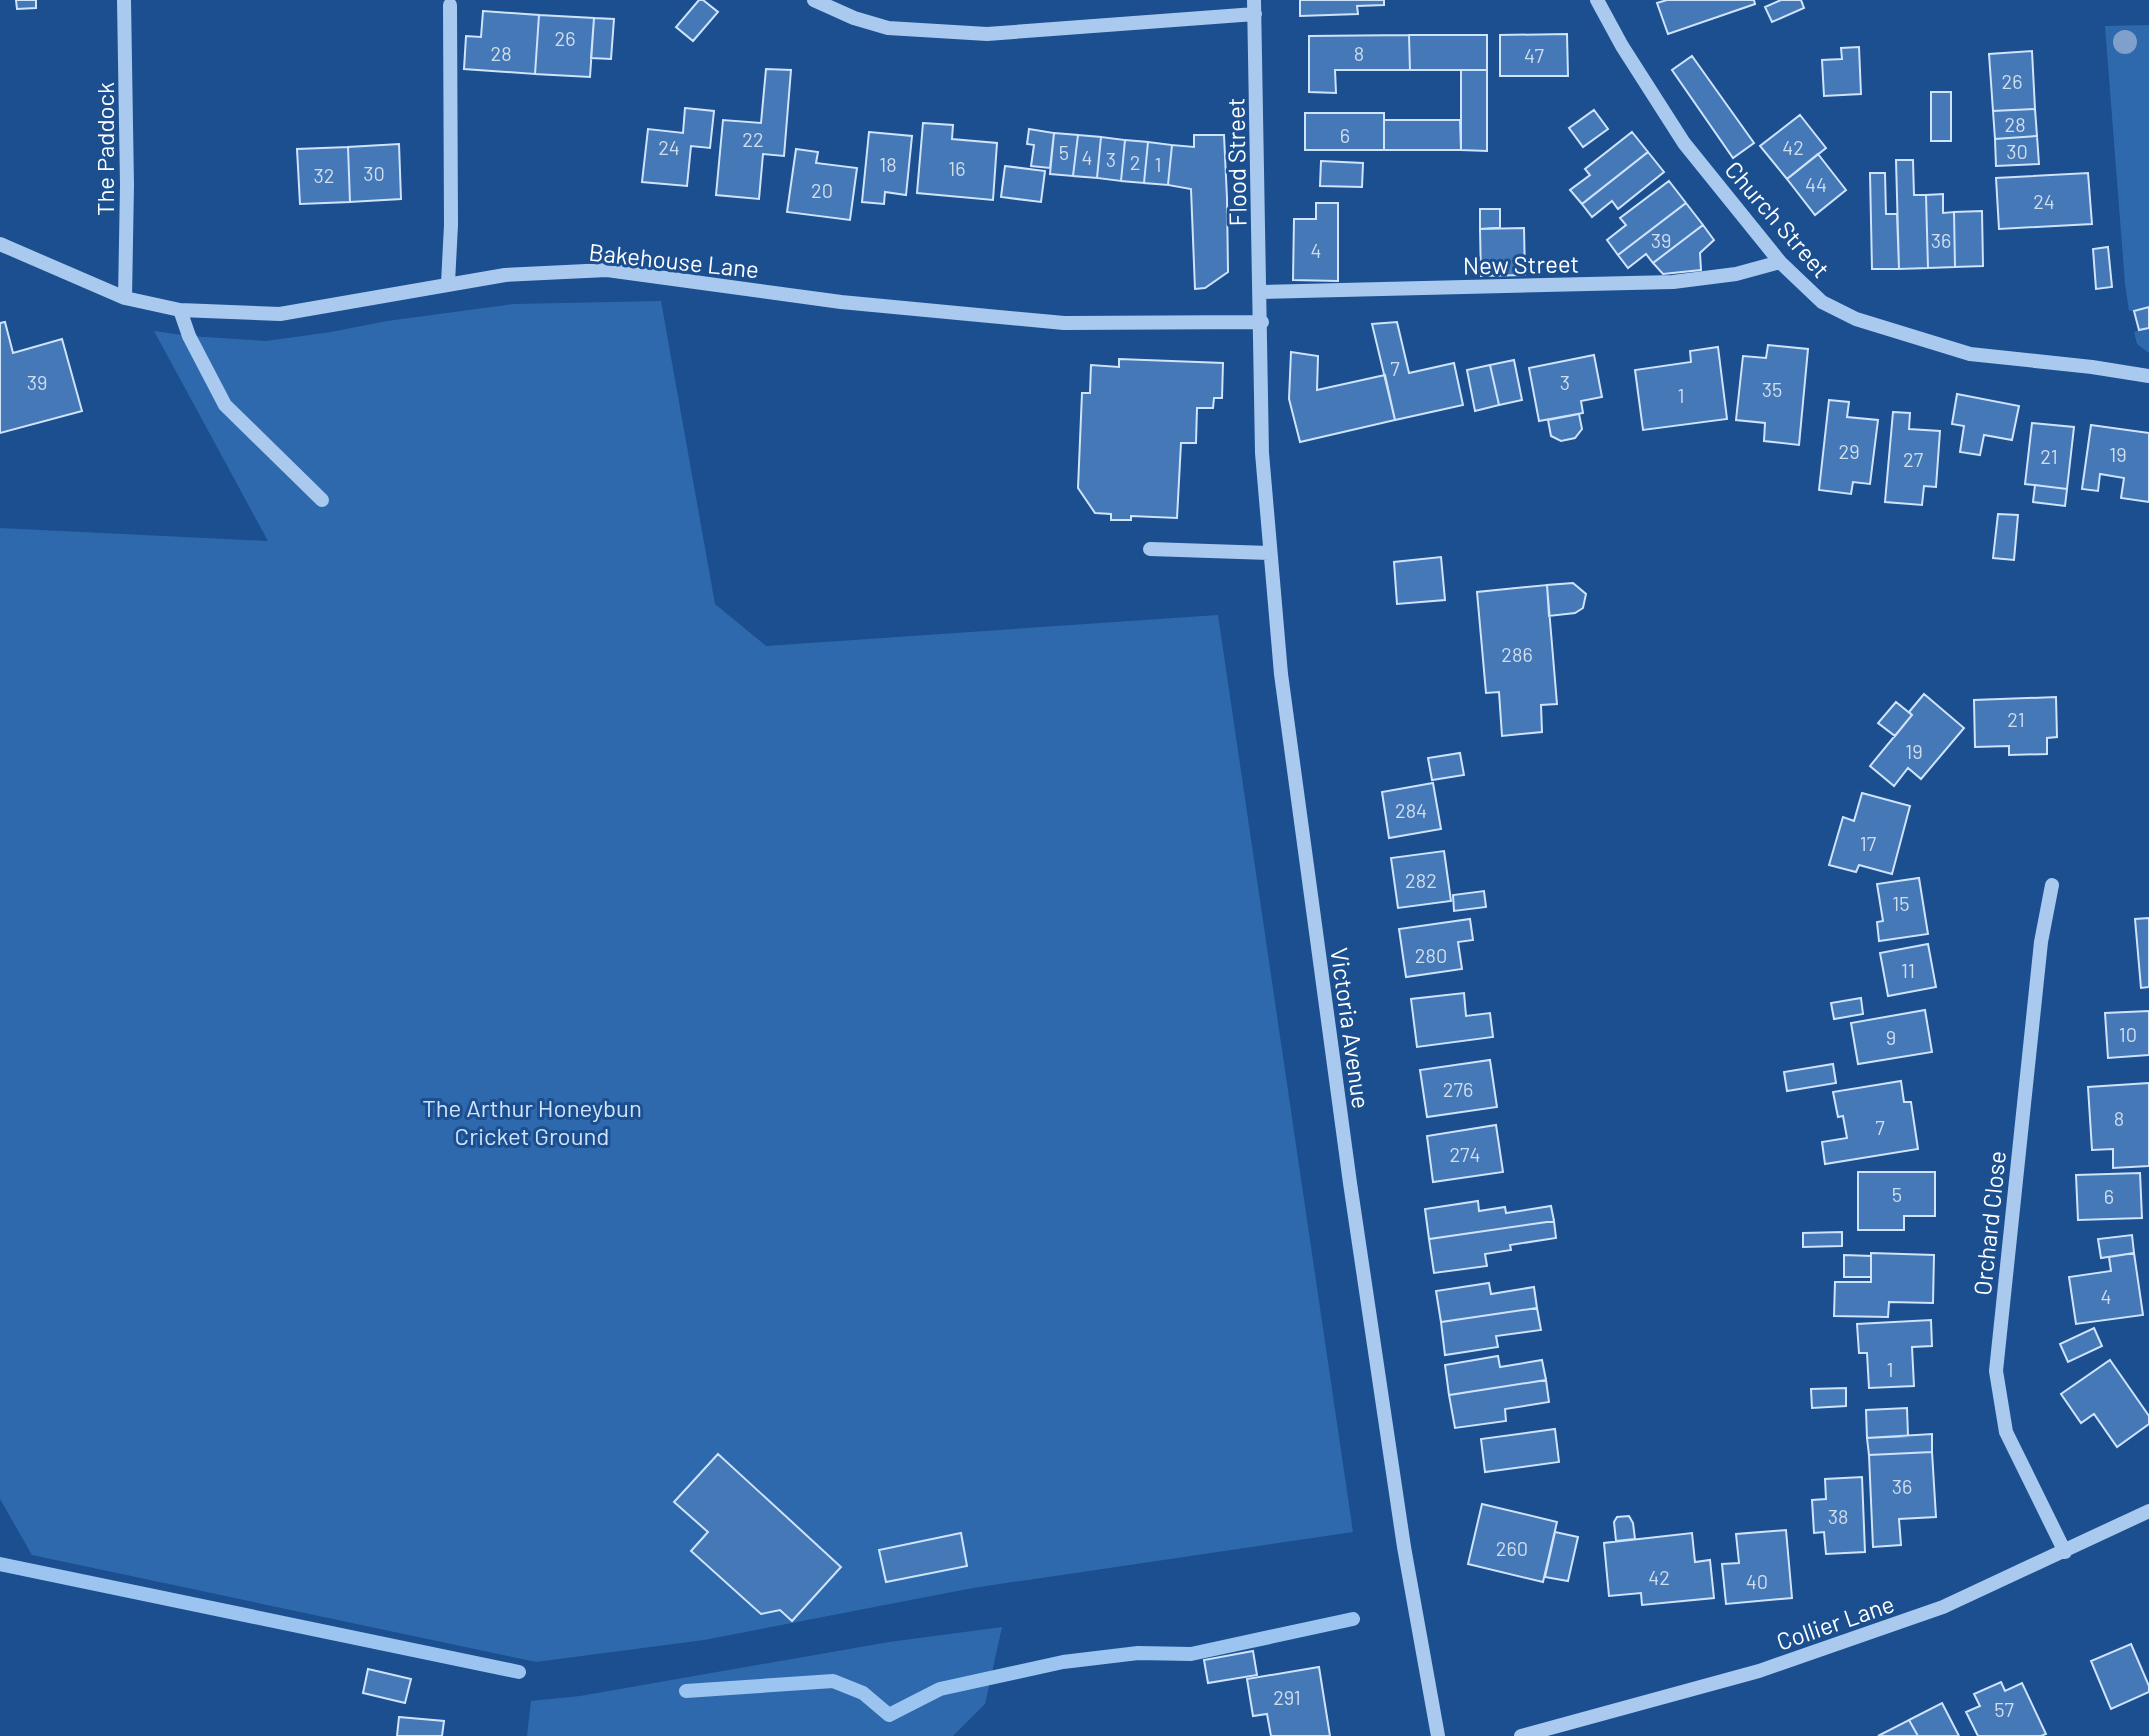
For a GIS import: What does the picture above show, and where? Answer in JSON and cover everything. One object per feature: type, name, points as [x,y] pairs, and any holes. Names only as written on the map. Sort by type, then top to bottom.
[{"type":"street","name":"The Paddock","points":[[124,0],[125,298]]},
{"type":"street","points":[[814,0],[854,18],[888,28],[987,34],[1255,7]]},
{"type":"street","name":"Church Street","points":[[1597,0],[1622,46],[1684,143],[1780,262],[1822,302],[1856,319],[1970,354],[2149,376]]},
{"type":"street","points":[[448,283],[451,225],[450,5]]},
{"type":"street","name":"Flood Street","points":[[1255,7],[1262,322]]},
{"type":"street","name":"Bakehouse Lane","points":[[0,244],[125,298],[180,310],[280,314],[505,275],[607,270],[841,302],[1064,323],[1262,322]]},
{"type":"street","name":"New Street","points":[[1261,292],[1673,282],[1736,274],[1780,262]]},
{"type":"street","points":[[180,310],[189,336],[225,405],[322,500]]},
{"type":"street","name":"Victoria Avenue","points":[[1262,322],[1262,453],[1281,674],[1350,1183],[1404,1547],[1438,1736]]},
{"type":"street","points":[[1150,549],[1269,553]]},
{"type":"street","name":"Orchard Close","points":[[2052,885],[2041,942],[1996,1371],[2006,1432],[2065,1552]]},
{"type":"street","name":"Collier Lane","points":[[1521,1736],[1815,1653],[1943,1607],[2149,1511]]},
{"type":"green space","points":[[2149,25],[2149,353],[2137,344],[2134,332],[2139,330],[2134,311],[2129,311],[2125,284],[2105,26]]},
{"type":"green space","name":"The Arthur Honeybun Cricket Ground","points":[[661,301],[715,604],[766,646],[1218,615],[1353,1532],[973,1588],[704,1640],[536,1662],[32,1555],[0,1499],[0,528],[268,541],[154,331],[266,341],[513,304]]},
{"type":"green space","points":[[1002,1627],[985,1704],[953,1736],[527,1736],[531,1701],[580,1696],[889,1642]]},
{"type":"building","points":[[16,0],[36,0],[36,8],[17,9]]},
{"type":"building","points":[[699,0],[718,12],[693,41],[676,27]]},
{"type":"building","points":[[1300,0],[1384,0],[1384,5],[1357,6],[1358,14],[1300,16]]},
{"type":"building","points":[[1667,0],[1754,0],[1755,4],[1668,34],[1657,3]]},
{"type":"building","points":[[1781,0],[1801,0],[1804,8],[1772,22],[1765,7]]},
{"type":"building","points":[[483,11],[539,15],[535,74],[464,69],[466,36],[481,37]]},
{"type":"building","points":[[539,15],[594,18],[590,77],[535,74]]},
{"type":"building","points":[[594,18],[614,19],[611,59],[591,58]]},
{"type":"building","points":[[1567,34],[1568,76],[1500,76],[1500,35]]},
{"type":"building","points":[[1409,35],[1487,35],[1487,70],[1410,70]]},
{"type":"building","points":[[1409,35],[1410,70],[1335,70],[1336,93],[1309,92],[1309,36]]},
{"type":"building","points":[[1859,47],[1861,94],[1824,96],[1822,60],[1842,59],[1841,48]]},
{"type":"building","points":[[2032,51],[2035,109],[1993,111],[1989,54]]},
{"type":"building","points":[[1692,56],[1754,143],[1733,158],[1672,70]]},
{"type":"building","points":[[766,69],[791,70],[784,156],[763,154],[759,199],[716,195],[723,120],[761,123]]},
{"type":"building","points":[[1461,70],[1487,70],[1487,151],[1461,150]]},
{"type":"building","points":[[1931,92],[1951,92],[1951,141],[1931,141]]},
{"type":"building","points":[[685,108],[714,111],[710,148],[691,146],[687,186],[642,182],[648,129],[683,133]]},
{"type":"building","points":[[2035,109],[2037,136],[1995,139],[1993,111]]},
{"type":"building","points":[[1594,110],[1608,129],[1583,147],[1569,128]]},
{"type":"building","points":[[1305,113],[1384,113],[1384,150],[1305,150]]},
{"type":"building","points":[[1800,115],[1826,148],[1787,179],[1760,146]]},
{"type":"building","points":[[1384,120],[1460,120],[1461,150],[1384,150]]},
{"type":"building","points":[[923,123],[953,125],[952,139],[997,143],[993,200],[917,193]]},
{"type":"building","points":[[1029,129],[1054,133],[1050,168],[1031,166],[1034,145],[1027,144]]},
{"type":"building","points":[[869,132],[912,136],[906,195],[885,192],[884,204],[862,202]]},
{"type":"building","points":[[1632,132],[1648,152],[1582,204],[1570,190],[1590,175],[1585,169]]},
{"type":"building","points":[[1054,133],[1078,135],[1073,176],[1050,174]]},
{"type":"building","points":[[1078,135],[1101,137],[1097,178],[1073,176]]},
{"type":"building","points":[[1194,135],[1224,135],[1228,272],[1205,288],[1195,289],[1191,189],[1168,185],[1172,145],[1194,147]]},
{"type":"building","points":[[2037,136],[2039,164],[1996,166],[1995,139]]},
{"type":"building","points":[[1101,137],[1125,140],[1121,181],[1097,178]]},
{"type":"building","points":[[1125,140],[1148,142],[1144,183],[1121,181]]},
{"type":"building","points":[[1148,142],[1172,145],[1168,185],[1144,183]]},
{"type":"building","points":[[399,144],[401,199],[350,202],[348,147]]},
{"type":"building","points":[[348,147],[350,202],[300,204],[297,149]]},
{"type":"building","points":[[796,149],[818,152],[816,163],[857,168],[850,220],[787,212]]},
{"type":"building","points":[[1648,152],[1664,172],[1618,209],[1612,201],[1592,217],[1582,204]]},
{"type":"building","points":[[1818,154],[1846,190],[1815,215],[1787,179]]},
{"type":"building","points":[[1896,160],[1913,160],[1914,195],[1926,195],[1928,268],[1899,269]]},
{"type":"building","points":[[1321,161],[1363,163],[1362,187],[1320,186]]},
{"type":"building","points":[[1005,166],[1045,171],[1041,202],[1001,197]]},
{"type":"building","points":[[1870,173],[1885,173],[1886,214],[1897,214],[1899,269],[1872,269]]},
{"type":"building","points":[[2088,173],[2092,224],[1999,229],[1996,178]]},
{"type":"building","points":[[1669,181],[1686,203],[1618,255],[1607,240],[1626,225],[1620,218]]},
{"type":"building","points":[[1943,194],[1943,213],[1954,212],[1955,267],[1928,268],[1926,195]]},
{"type":"building","points":[[1316,203],[1338,203],[1338,281],[1293,280],[1294,219],[1316,219]]},
{"type":"building","points":[[1686,203],[1703,225],[1653,263],[1646,254],[1628,268],[1618,255]]},
{"type":"building","points":[[1480,209],[1500,209],[1500,228],[1480,229]]},
{"type":"building","points":[[1982,211],[1983,266],[1955,267],[1954,212]]},
{"type":"building","points":[[1703,225],[1714,240],[1700,253],[1701,270],[1663,274],[1653,263]]},
{"type":"building","points":[[1524,228],[1525,275],[1481,276],[1480,229]]},
{"type":"building","points":[[2108,247],[2112,287],[2096,289],[2093,249]]},
{"type":"building","points":[[2149,307],[2149,328],[2139,330],[2134,311]]},
{"type":"building","points":[[5,322],[13,353],[62,339],[82,411],[0,433],[0,323]]},
{"type":"building","points":[[1397,322],[1409,373],[1454,363],[1463,405],[1395,420],[1372,324]]},
{"type":"building","points":[[1768,345],[1808,349],[1799,445],[1764,441],[1765,423],[1736,420],[1743,356],[1766,358]]},
{"type":"building","points":[[1718,347],[1727,419],[1643,430],[1635,370],[1691,362],[1690,351]]},
{"type":"building","points":[[1291,352],[1318,356],[1317,390],[1385,375],[1395,420],[1300,442],[1289,399]]},
{"type":"building","points":[[1594,355],[1602,397],[1581,401],[1583,413],[1539,421],[1529,368]]},
{"type":"building","points":[[1119,359],[1223,363],[1222,398],[1214,398],[1213,408],[1197,408],[1196,443],[1181,443],[1177,518],[1131,516],[1131,520],[1111,520],[1111,514],[1095,513],[1078,488],[1082,393],[1090,393],[1091,365],[1119,367]]},
{"type":"building","points":[[1514,360],[1522,400],[1499,405],[1490,365]]},
{"type":"building","points":[[1490,365],[1499,405],[1475,411],[1467,370]]},
{"type":"building","points":[[1957,394],[2019,406],[2012,440],[1984,435],[1980,455],[1960,452],[1964,426],[1952,424]]},
{"type":"building","points":[[1829,400],[1849,402],[1847,417],[1878,420],[1870,484],[1853,482],[1851,494],[1819,490]]},
{"type":"building","points":[[1893,412],[1910,413],[1909,429],[1940,431],[1936,487],[1924,486],[1922,505],[1885,502]]},
{"type":"building","points":[[1579,414],[1582,429],[1575,438],[1561,441],[1551,436],[1548,420]]},
{"type":"building","points":[[2032,423],[2074,427],[2067,489],[2025,484]]},
{"type":"building","points":[[2091,425],[2149,433],[2149,502],[2121,498],[2124,478],[2100,474],[2098,491],[2082,489]]},
{"type":"building","points":[[2035,485],[2067,489],[2065,506],[2033,502]]},
{"type":"building","points":[[1998,514],[2018,515],[2014,560],[1993,558]]},
{"type":"building","points":[[1441,557],[1445,600],[1397,604],[1394,562]]},
{"type":"building","points":[[1573,583],[1586,594],[1583,608],[1575,613],[1549,616],[1547,585]]},
{"type":"building","points":[[1547,585],[1557,704],[1541,705],[1542,732],[1502,736],[1499,692],[1486,693],[1477,592]]},
{"type":"building","points":[[1924,694],[1964,728],[1921,779],[1908,768],[1894,786],[1870,766],[1912,715],[1909,712]]},
{"type":"building","points":[[2056,697],[2057,737],[2047,738],[2047,754],[2009,755],[2009,746],[1975,747],[1974,700]]},
{"type":"building","points":[[1896,702],[1912,715],[1895,736],[1878,723]]},
{"type":"building","points":[[1460,753],[1464,775],[1432,780],[1428,758]]},
{"type":"building","points":[[1433,783],[1441,829],[1389,838],[1382,792]]},
{"type":"building","points":[[1862,793],[1910,806],[1892,874],[1859,865],[1856,872],[1829,865],[1843,817],[1854,821]]},
{"type":"building","points":[[1444,851],[1451,901],[1398,908],[1391,858]]},
{"type":"building","points":[[1919,878],[1928,934],[1879,941],[1877,922],[1883,921],[1877,884]]},
{"type":"building","points":[[1484,891],[1486,907],[1454,911],[1453,895]]},
{"type":"building","points":[[2149,918],[2149,987],[2141,988],[2135,919]]},
{"type":"building","points":[[1470,919],[1473,940],[1458,942],[1462,969],[1406,977],[1399,929]]},
{"type":"building","points":[[1928,944],[1936,987],[1888,996],[1880,953]]},
{"type":"building","points":[[1464,993],[1466,1016],[1490,1013],[1493,1037],[1417,1047],[1411,999]]},
{"type":"building","points":[[1861,998],[1863,1014],[1834,1019],[1831,1003]]},
{"type":"building","points":[[1925,1010],[1932,1052],[1858,1064],[1851,1023]]},
{"type":"building","points":[[2149,1011],[2149,1055],[2108,1058],[2105,1013]]},
{"type":"building","points":[[1490,1060],[1497,1107],[1427,1117],[1420,1070]]},
{"type":"building","points":[[1833,1064],[1836,1083],[1787,1091],[1784,1072]]},
{"type":"building","points":[[1901,1081],[1904,1102],[1911,1102],[1918,1149],[1825,1164],[1822,1142],[1847,1138],[1843,1116],[1838,1117],[1833,1092]]},
{"type":"building","points":[[2149,1083],[2149,1166],[2113,1168],[2113,1149],[2092,1150],[2088,1087]]},
{"type":"building","points":[[1496,1125],[1503,1172],[1433,1182],[1427,1136]]},
{"type":"building","points":[[1858,1172],[1935,1172],[1935,1216],[1904,1216],[1904,1230],[1858,1230]]},
{"type":"building","points":[[2140,1173],[2142,1218],[2078,1220],[2076,1175]]},
{"type":"building","points":[[1478,1201],[1479,1211],[1505,1207],[1506,1213],[1551,1206],[1554,1221],[1429,1239],[1425,1209]]},
{"type":"building","points":[[1554,1221],[1556,1238],[1510,1245],[1511,1250],[1485,1254],[1487,1266],[1434,1273],[1429,1239]]},
{"type":"building","points":[[1842,1232],[1842,1246],[1803,1247],[1803,1233]]},
{"type":"building","points":[[2132,1235],[2134,1253],[2101,1258],[2098,1239]]},
{"type":"building","points":[[1871,1253],[1934,1255],[1933,1303],[1889,1302],[1888,1317],[1834,1316],[1835,1282],[1871,1282]]},
{"type":"building","points":[[2134,1253],[2143,1315],[2076,1324],[2069,1277],[2111,1271],[2109,1257]]},
{"type":"building","points":[[1844,1255],[1871,1256],[1871,1277],[1844,1277]]},
{"type":"building","points":[[1489,1283],[1491,1294],[1534,1287],[1537,1308],[1441,1322],[1436,1291]]},
{"type":"building","points":[[1537,1308],[1541,1330],[1496,1336],[1498,1347],[1445,1355],[1441,1322]]},
{"type":"building","points":[[1931,1320],[1932,1346],[1912,1347],[1914,1386],[1869,1388],[1867,1353],[1859,1353],[1857,1324]]},
{"type":"building","points":[[2094,1328],[2102,1346],[2068,1362],[2060,1344]]},
{"type":"building","points":[[1498,1356],[1500,1367],[1542,1360],[1546,1380],[1449,1395],[1445,1365]]},
{"type":"building","points":[[2110,1360],[2149,1416],[2149,1424],[2117,1447],[2094,1414],[2081,1423],[2061,1394]]},
{"type":"building","points":[[1546,1380],[1549,1402],[1505,1409],[1506,1421],[1455,1428],[1449,1395]]},
{"type":"building","points":[[1846,1388],[1846,1406],[1812,1408],[1811,1389]]},
{"type":"building","points":[[1907,1408],[1908,1436],[1867,1438],[1866,1410]]},
{"type":"building","points":[[1555,1429],[1559,1462],[1485,1472],[1481,1439]]},
{"type":"building","points":[[1932,1434],[1932,1452],[1869,1455],[1867,1438]]},
{"type":"building","points":[[1932,1452],[1936,1517],[1899,1519],[1901,1545],[1873,1547],[1869,1455]]},
{"type":"building","points":[[718,1454],[841,1567],[792,1621],[780,1610],[761,1614],[691,1551],[708,1532],[674,1502]]},
{"type":"building","points":[[1862,1477],[1865,1552],[1826,1554],[1824,1532],[1814,1533],[1812,1500],[1826,1499],[1825,1479]]},
{"type":"building","points":[[1482,1504],[1557,1522],[1543,1582],[1468,1564]]},
{"type":"building","points":[[1629,1516],[1635,1539],[1616,1541],[1614,1522],[1617,1517]]},
{"type":"building","points":[[1786,1530],[1792,1598],[1726,1604],[1722,1564],[1739,1563],[1736,1534]]},
{"type":"building","points":[[1555,1532],[1578,1537],[1568,1581],[1545,1577]]},
{"type":"building","points":[[961,1533],[967,1566],[886,1582],[879,1550]]},
{"type":"building","points":[[1692,1533],[1695,1562],[1710,1560],[1714,1598],[1642,1605],[1641,1593],[1609,1596],[1604,1543]]},
{"type":"building","points":[[2131,1644],[2149,1692],[2111,1709],[2091,1661]]},
{"type":"building","points":[[1253,1651],[1257,1675],[1208,1683],[1204,1660]]},
{"type":"building","points":[[1319,1667],[1330,1736],[1271,1736],[1267,1714],[1253,1716],[1247,1679]]},
{"type":"building","points":[[368,1669],[411,1679],[405,1703],[363,1693]]},
{"type":"building","points":[[2001,1682],[2005,1691],[2022,1683],[2046,1734],[1978,1736],[1966,1712],[1980,1706],[1974,1694]]},
{"type":"building","points":[[1942,1703],[1959,1736],[1918,1736],[1909,1720]]},
{"type":"building","points":[[399,1717],[444,1721],[442,1736],[397,1736]]},
{"type":"building","points":[[1909,1720],[1918,1736],[1878,1736]]},
{"type":"waterway","points":[[0,1564],[519,1672]]},
{"type":"waterway","points":[[686,1691],[833,1681],[863,1693],[889,1715],[940,1689],[1063,1662],[1138,1653],[1191,1654],[1353,1619]]}]
